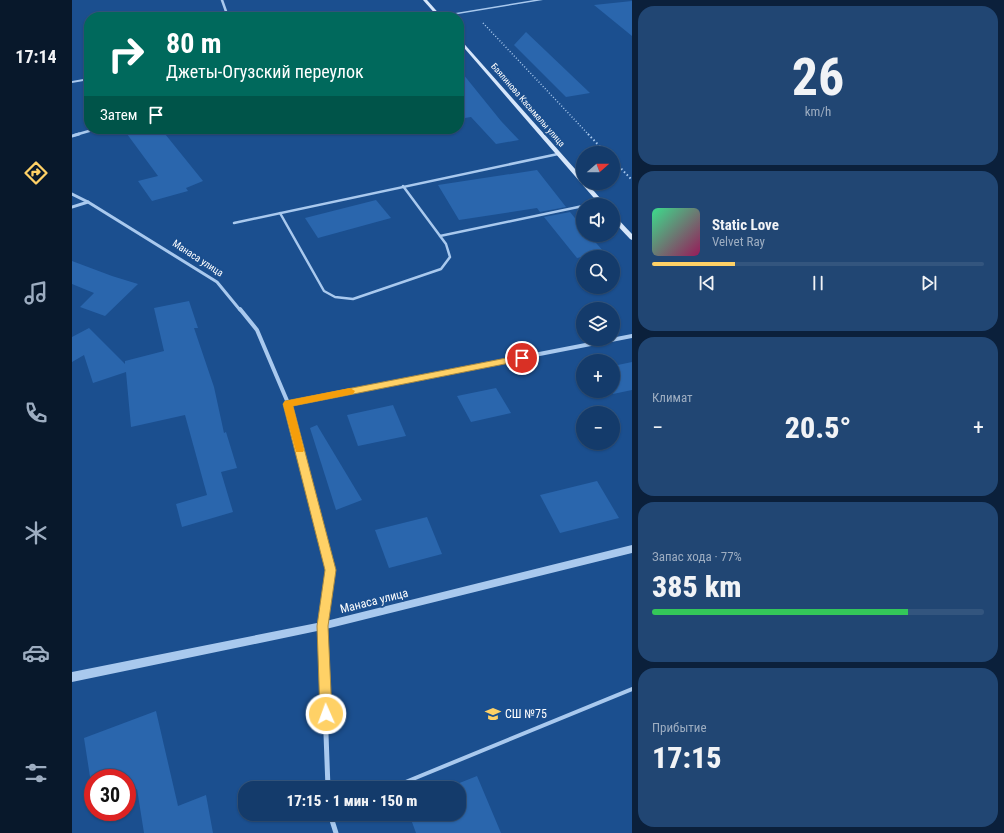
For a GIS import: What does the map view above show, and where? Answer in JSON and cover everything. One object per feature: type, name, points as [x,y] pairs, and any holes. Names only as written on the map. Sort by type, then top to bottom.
[{"type":"main road","points":[[425,0],[436,12]]},
{"type":"main road","name":"Баялинова Касымалы улица","points":[[464,45],[576,174]]},
{"type":"main road","name":"Баялинова Касымалы улица","points":[[590,190],[597,198]]},
{"type":"main road","points":[[620,225],[632,238]]},
{"type":"street","points":[[222,0],[226,12]]},
{"type":"street","points":[[464,12],[541,0]]},
{"type":"street","points":[[72,82],[84,80]]},
{"type":"street","points":[[72,136],[84,132]]},
{"type":"street","name":"Манаса улица","points":[[72,194],[88,202],[217,282],[257,330],[288,404],[330,570],[322,626],[328,781]]},
{"type":"street","points":[[72,207],[88,202]]},
{"type":"street","points":[[288,404],[632,336]]},
{"type":"street","name":"Манаса улица","points":[[72,678],[322,626],[632,549]]},
{"type":"street","points":[[332,821],[336,833]]},
{"type":"lane","points":[[234,223],[558,154]]},
{"type":"lane","points":[[280,213],[324,291],[335,297],[353,298],[441,268],[450,257],[446,244],[403,186]]},
{"type":"lane","points":[[440,236],[576,207]]},
{"type":"lane","points":[[408,781],[632,689]]},
{"type":"path","points":[[471,11],[599,146]]},
{"type":"path","points":[[620,167],[632,180]]},
{"type":"building","points":[[632,1],[632,36],[594,5]]},
{"type":"building","points":[[526,32],[590,93],[566,97],[514,45]]},
{"type":"building","points":[[464,75],[501,121],[519,140],[496,144],[471,117],[464,118]]},
{"type":"building","points":[[127,134],[165,134],[203,181],[186,188],[188,191],[152,201],[138,181],[158,176]]},
{"type":"building","points":[[537,170],[566,207],[540,212],[537,208],[459,220],[438,185]]},
{"type":"building","points":[[376,200],[391,218],[318,238],[305,218]]},
{"type":"building","points":[[570,212],[576,219],[576,242],[595,242],[602,250],[576,250],[576,257],[544,217]]},
{"type":"building","points":[[72,261],[138,284],[105,316],[80,307],[94,293],[72,284]]},
{"type":"building","points":[[189,301],[198,328],[194,328],[214,387],[224,433],[226,432],[237,468],[221,472],[233,512],[182,527],[176,504],[207,495],[185,415],[131,427],[126,372],[93,383],[84,355],[72,362],[72,337],[89,328],[125,364],[125,361],[164,351],[154,308]]},
{"type":"building","points":[[632,362],[632,390],[620,393],[620,365]]},
{"type":"building","points":[[496,388],[511,413],[471,422],[457,396]]},
{"type":"building","points":[[393,405],[406,436],[358,446],[347,415]]},
{"type":"building","points":[[317,425],[362,500],[336,510],[310,428]]},
{"type":"building","points":[[597,481],[619,518],[560,533],[540,495]]},
{"type":"building","points":[[427,517],[442,554],[389,568],[375,530]]},
{"type":"building","points":[[156,711],[178,806],[206,795],[213,833],[144,833],[136,789],[136,769],[89,769],[84,738]]},
{"type":"building","points":[[477,776],[501,833],[416,833],[412,821],[466,821],[466,781],[464,781]]},
{"type":"slow traffic","points":[[300,450],[288,404],[350,391]]},
{"type":"place","name":"СШ №75","points":[[493,714]]},
{"type":"route","points":[[326,714],[322,626],[330,570],[288,404],[522,358]]}]
